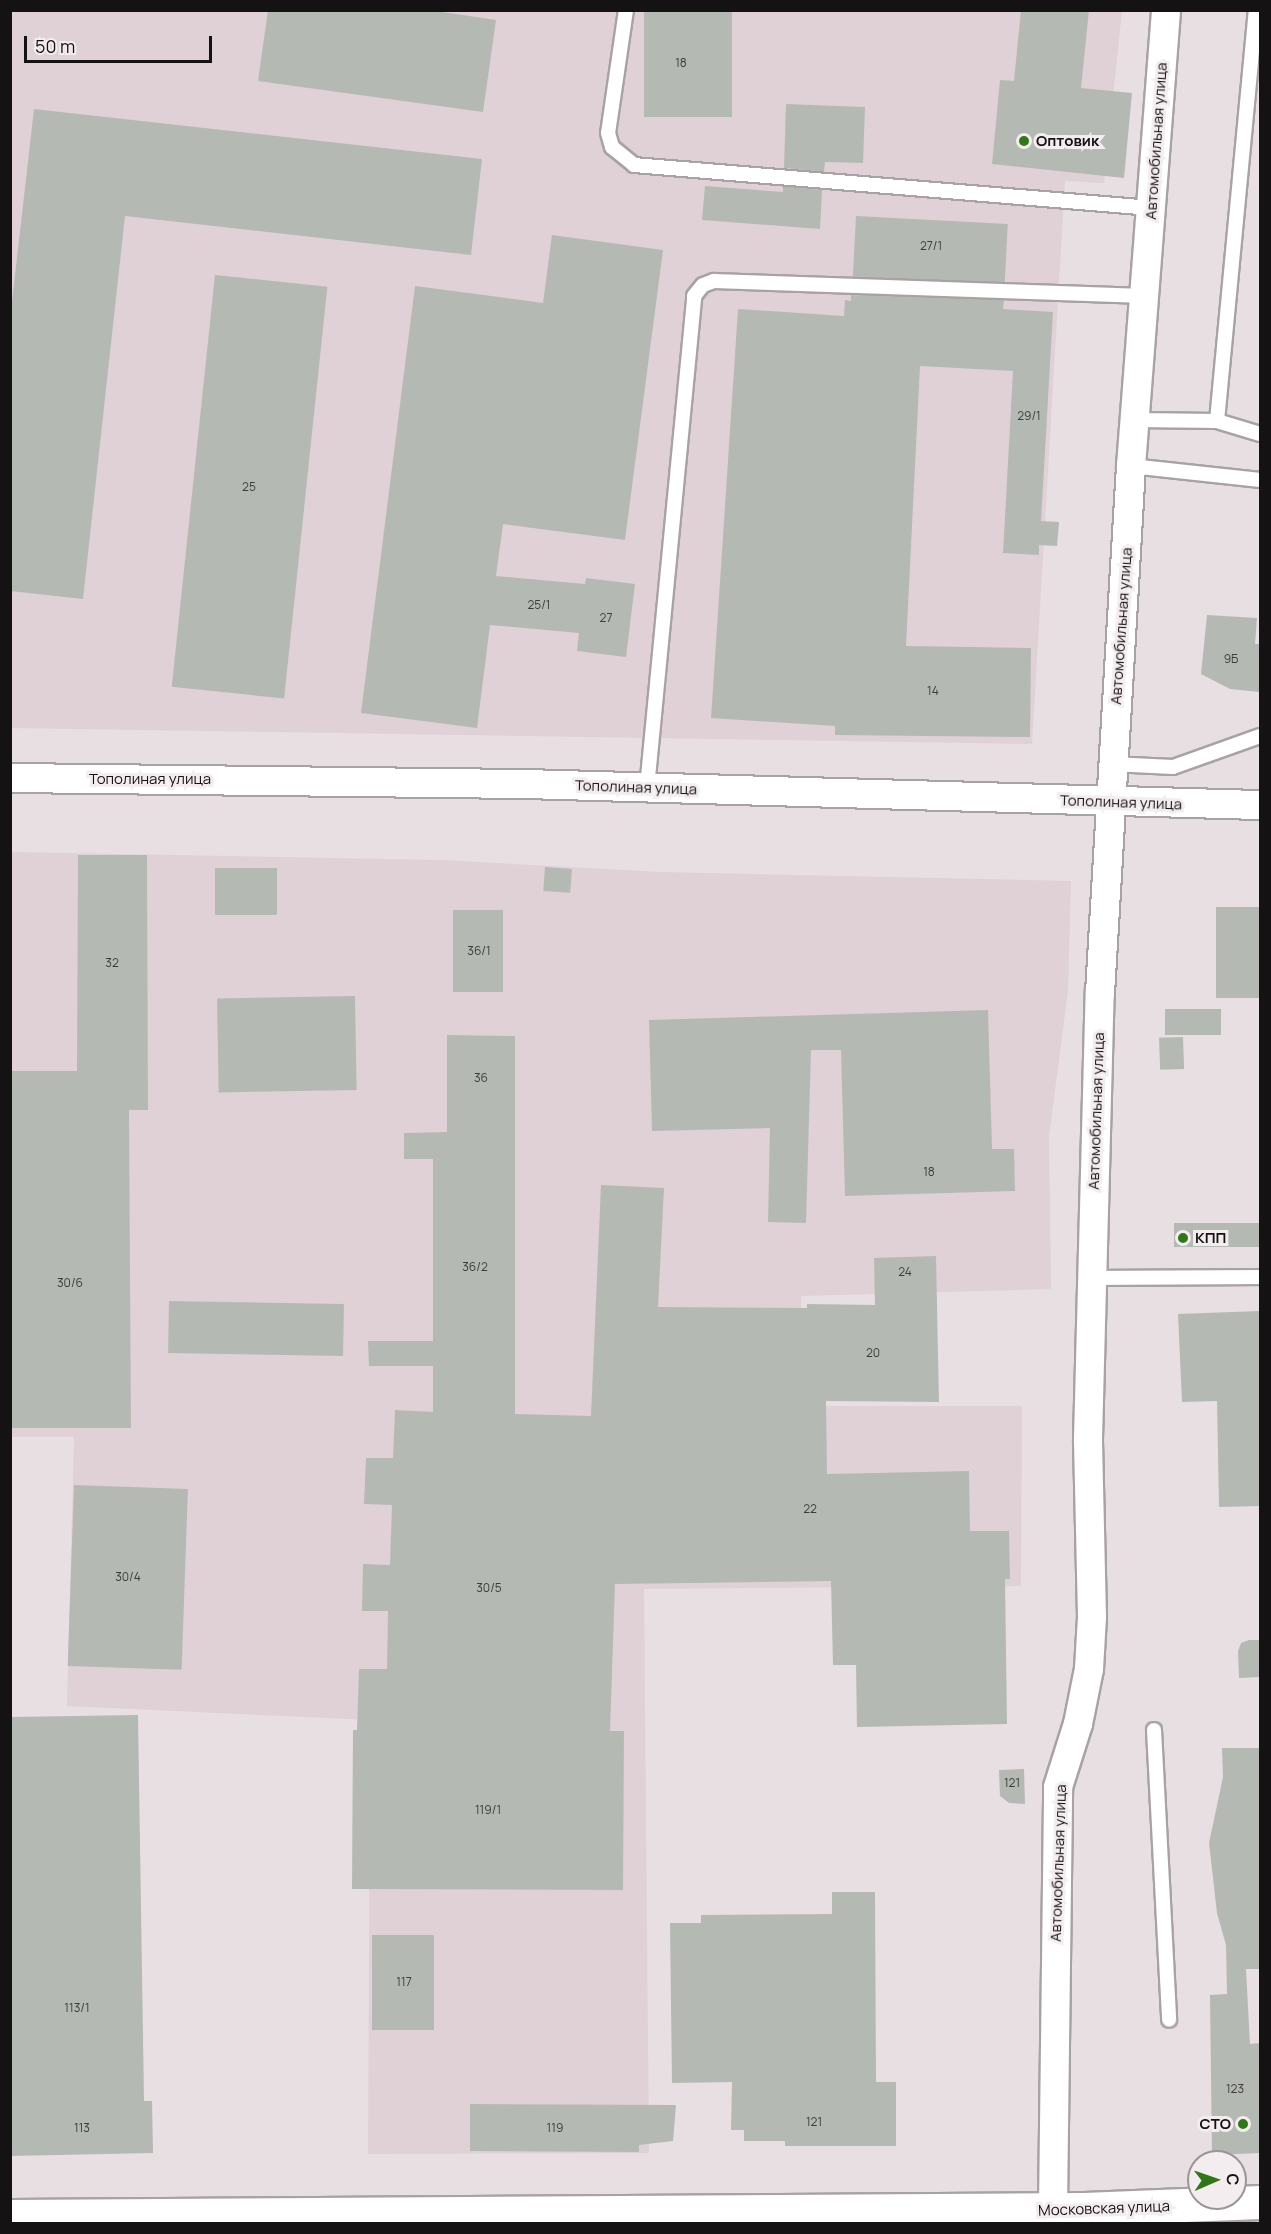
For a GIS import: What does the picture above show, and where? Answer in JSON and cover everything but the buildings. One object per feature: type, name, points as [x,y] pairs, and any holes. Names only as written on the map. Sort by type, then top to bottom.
[{"type":"street","name":"Автомобильная улица","points":[[1069,2214],[1058,1787],[1078,1724],[1089,1669],[1092,1617],[1088,1439],[1091,1278],[1109,802],[1131,466],[1166,10]]},
{"type":"street","name":"Тополиная улица","points":[[10,778],[647,788],[1260,805]]},
{"type":"street","name":"Московская улица","points":[[10,2216],[945,2217],[1069,2214],[1260,2202]]},
{"type":"lane","points":[[626,10],[608,134],[612,147],[634,165],[1151,208]]},
{"type":"lane","points":[[1216,422],[1256,10]]},
{"type":"lane","points":[[647,788],[694,296],[703,285],[714,281],[1144,296]]},
{"type":"lane","points":[[1135,420],[1216,422],[1260,434]]},
{"type":"lane","points":[[1131,466],[1260,480]]},
{"type":"lane","points":[[1111,764],[1173,767],[1260,736]]},
{"type":"lane","points":[[1091,1278],[1260,1277]]},
{"type":"lane","points":[[1154,1730],[1169,2020]]},
{"type":"shaded area","points":[[11,11],[1122,11],[1104,183],[1065,181],[1032,744],[11,728]]},
{"type":"shaded area","points":[[11,852],[441,860],[661,872],[1071,881],[1068,991],[1049,1137],[1051,1289],[801,1296],[803,1406],[1022,1406],[1021,1586],[644,1589],[649,2153],[368,2154],[370,1720],[67,1706],[74,1437],[11,1437]]},
{"type":"place","name":"Оптовик","points":[[1024,141]]},
{"type":"place","name":"КПП","points":[[1183,1238]]},
{"type":"place","name":"СТО","points":[[1243,2124]]}]
